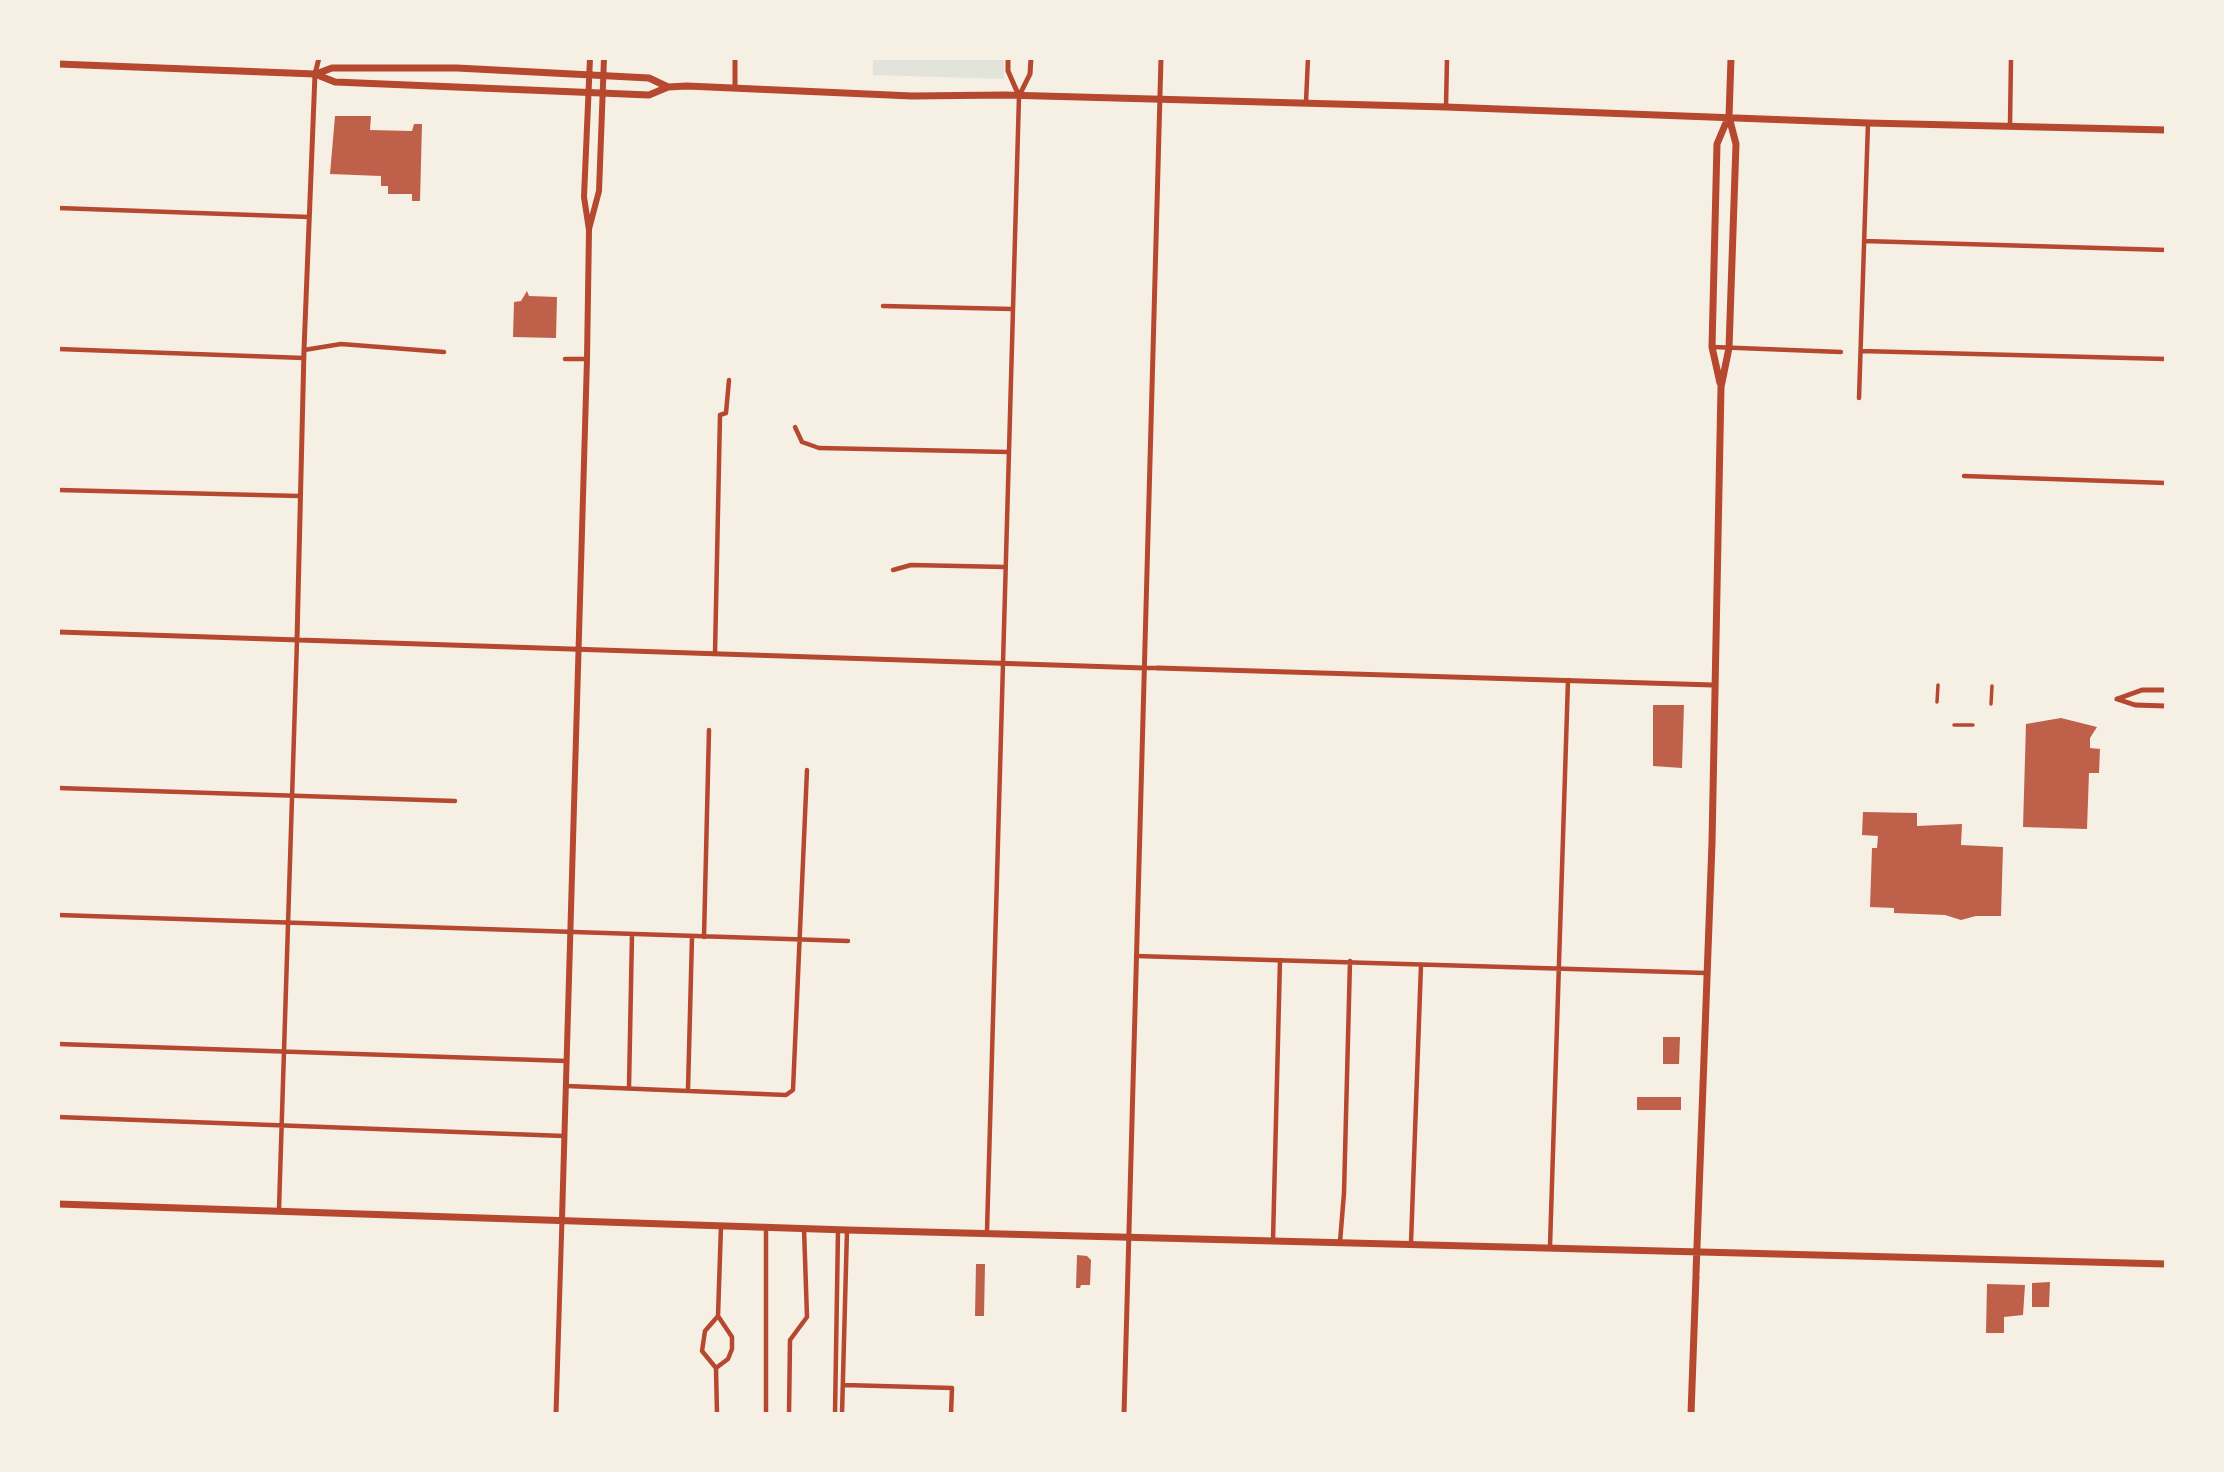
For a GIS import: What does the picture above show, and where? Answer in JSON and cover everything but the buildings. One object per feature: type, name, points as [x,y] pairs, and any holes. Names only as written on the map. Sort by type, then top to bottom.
[{"type":"main road","points":[[562,1219],[587,359],[589,230],[584,197],[590,58]]},
{"type":"main road","points":[[589,230],[599,191],[604,58]]},
{"type":"main road","points":[[1691,1414],[1706,973],[1721,387],[1729,348],[1736,144],[1729,117],[1731,58]]},
{"type":"main road","points":[[58,64],[315,74],[335,68],[457,68],[649,78],[668,88]]},
{"type":"main road","points":[[315,74],[335,82],[603,94],[649,95],[668,88],[735,87],[747,90],[912,96],[1019,96],[1446,107],[1868,123],[2166,130]]},
{"type":"main road","points":[[1721,387],[1712,347],[1717,144],[1729,117]]},
{"type":"main road","points":[[58,1204],[721,1223],[804,1228],[2166,1264]]},
{"type":"street","points":[[279,1209],[304,350],[315,74],[319,58]]},
{"type":"street","points":[[735,58],[735,87]]},
{"type":"street","points":[[1008,58],[1008,71],[1019,96]]},
{"type":"street","points":[[987,1231],[1019,96],[1030,74],[1031,58]]},
{"type":"street","points":[[1124,1414],[1161,58]]},
{"type":"street","points":[[1306,105],[1308,58]]},
{"type":"street","points":[[1446,107],[1447,58]]},
{"type":"street","points":[[2010,125],[2011,58]]},
{"type":"street","points":[[1859,398],[1868,123]]},
{"type":"street","points":[[58,208],[309,217]]},
{"type":"street","points":[[1864,241],[2166,250]]},
{"type":"street","points":[[883,306],[1012,309]]},
{"type":"street","points":[[304,350],[341,344],[444,352]]},
{"type":"street","points":[[1712,347],[1841,352]]},
{"type":"street","points":[[58,349],[304,358]]},
{"type":"street","points":[[1861,351],[2166,359]]},
{"type":"street","points":[[565,359],[587,359]]},
{"type":"street","points":[[715,655],[720,415],[726,413],[729,380]]},
{"type":"street","points":[[795,427],[802,442],[819,448],[1008,452]]},
{"type":"street","points":[[1964,476],[2166,483]]},
{"type":"street","points":[[58,490],[299,496]]},
{"type":"street","points":[[893,570],[911,565],[1005,567]]},
{"type":"street","points":[[58,632],[1713,685]]},
{"type":"street","points":[[1550,1246],[1569,680]]},
{"type":"street","points":[[1937,702],[1938,685]]},
{"type":"street","points":[[1991,704],[1992,686]]},
{"type":"street","points":[[2166,690],[2141,690],[2117,699],[2135,705],[2166,706]]},
{"type":"street","points":[[1954,725],[1973,725]]},
{"type":"street","points":[[704,937],[709,730]]},
{"type":"street","points":[[567,1086],[786,1095],[793,1090],[796,1081],[807,770]]},
{"type":"street","points":[[58,788],[455,801]]},
{"type":"street","points":[[58,915],[287,925],[848,941]]},
{"type":"street","points":[[629,1087],[632,934]]},
{"type":"street","points":[[688,1089],[692,937]]},
{"type":"street","points":[[1135,956],[1706,973]]},
{"type":"street","points":[[1273,1240],[1280,960]]},
{"type":"street","points":[[1340,1242],[1344,1194],[1350,961]]},
{"type":"street","points":[[1411,1243],[1421,965]]},
{"type":"street","points":[[58,1044],[567,1061]]},
{"type":"street","points":[[58,1117],[565,1136]]},
{"type":"street","points":[[556,1414],[562,1219]]},
{"type":"street","points":[[716,1368],[728,1359],[732,1349],[732,1337],[718,1316],[721,1223]]},
{"type":"street","points":[[766,1226],[766,1414]]},
{"type":"street","points":[[789,1414],[790,1340],[807,1317],[804,1228]]},
{"type":"street","points":[[842,1414],[843,1229]]},
{"type":"street","points":[[835,1414],[843,1229]]},
{"type":"street","points":[[717,1414],[716,1368],[702,1352],[705,1331],[718,1316]]},
{"type":"street","points":[[844,1385],[952,1388],[951,1414]]},
{"type":"shaded area","points":[[873,58],[1004,58],[1004,79],[873,75]]}]
